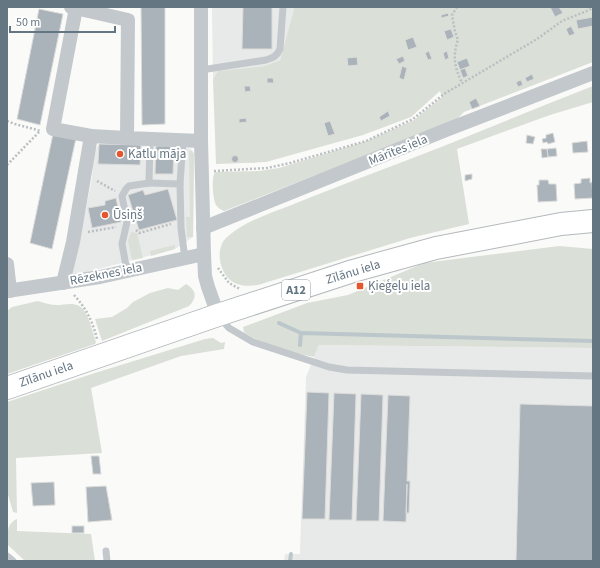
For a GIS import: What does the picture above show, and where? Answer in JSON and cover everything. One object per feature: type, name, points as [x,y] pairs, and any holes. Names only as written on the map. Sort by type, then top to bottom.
[{"type":"highway","name":"Zīlānu iela","points":[[7,388],[218,315],[353,271],[436,248],[561,224],[593,220]]},
{"type":"street","points":[[201,7],[201,140],[205,276],[218,315]]},
{"type":"street","points":[[127,138],[128,20],[73,8],[47,130],[91,136],[127,138],[150,139],[201,140]]},
{"type":"street","name":"Mārītes iela","points":[[203,228],[446,130],[593,73]]},
{"type":"street","points":[[64,283],[73,242],[91,136]]},
{"type":"street","name":"Rēzeknes iela","points":[[8,291],[64,283],[204,254]]},
{"type":"street","points":[[7,264],[8,291]]},
{"type":"lane","points":[[201,70],[266,60],[274,57],[280,49],[284,7]]},
{"type":"lane","points":[[149,183],[150,139]]},
{"type":"lane","points":[[183,140],[180,184],[181,228],[185,259]]},
{"type":"lane","points":[[127,271],[122,244],[127,222],[122,196],[123,192],[129,186],[149,183],[180,184]]},
{"type":"lane","points":[[218,315],[229,328],[253,342],[330,367],[347,370],[593,376]]},
{"type":"lane","points":[[106,551],[108,561]]},
{"type":"lane","points":[[7,556],[14,561]]},
{"type":"path","points":[[457,7],[452,15],[458,40],[453,52],[457,73],[462,83]]},
{"type":"path","points":[[202,173],[221,170],[267,168],[290,163],[366,140],[412,119],[444,94],[537,39],[562,21],[593,7]]},
{"type":"path","points":[[7,121],[47,130]]},
{"type":"path","points":[[7,165],[47,130]]},
{"type":"path","points":[[85,175],[105,184],[122,196]]},
{"type":"path","points":[[204,254],[220,270],[229,284],[246,290]]},
{"type":"path","points":[[64,283],[83,305],[93,324],[97,339]]},
{"type":"shaded area","points":[[212,7],[294,7],[280,60],[265,66],[218,71],[213,79]]},
{"type":"shaded area","points":[[294,7],[593,7],[593,62],[464,112],[455,121],[224,211],[217,206],[214,199],[213,184],[215,172],[259,171],[279,168],[367,141],[414,120],[442,97],[440,91],[411,117],[363,135],[266,162],[216,164],[213,79],[218,71],[265,66],[280,60]]},
{"type":"shaded area","points":[[593,86],[593,102],[550,115],[457,149],[469,224],[410,238],[258,285],[247,286],[237,284],[230,280],[223,271],[220,253],[223,242],[227,237],[241,227],[256,219]]},
{"type":"shaded area","points":[[175,144],[191,149],[194,154],[193,237],[175,249],[72,276],[92,178],[94,152],[98,146]]},
{"type":"shaded area","points":[[189,151],[192,151],[194,154],[193,237],[187,237],[186,217],[190,217]]},
{"type":"shaded area","points":[[131,232],[137,233],[143,258],[132,260],[128,241]]},
{"type":"shaded area","points":[[175,245],[175,249],[151,256],[150,251]]},
{"type":"shaded area","points":[[559,246],[593,249],[593,348],[319,345],[314,357],[268,345],[244,332],[243,327],[307,303],[348,295],[424,263]]},
{"type":"shaded area","points":[[186,284],[194,291],[195,294],[194,300],[189,306],[102,341],[95,319],[112,317],[127,308],[133,302],[150,293],[168,288],[178,290]]},
{"type":"shaded area","points":[[38,301],[52,305],[71,304],[82,308],[88,317],[96,342],[95,344],[7,374],[7,311],[12,307]]},
{"type":"shaded area","points":[[213,338],[221,343],[225,342],[224,349],[181,356],[91,388],[102,453],[16,458],[17,513],[13,512],[7,491],[7,402],[95,373],[205,339]]},
{"type":"shaded area","points":[[319,345],[593,348],[593,561],[284,561],[285,554],[300,554],[306,377]]},
{"type":"shaded area","points":[[17,519],[17,531],[91,534],[95,561],[25,561],[7,544],[9,526]]},
{"type":"building","points":[[141,7],[165,7],[165,124],[142,125]]},
{"type":"building","points":[[243,7],[272,7],[272,49],[242,49]]},
{"type":"building","points":[[550,7],[559,7],[563,13],[555,17]]},
{"type":"building","points":[[39,9],[63,14],[40,125],[17,119]]},
{"type":"building","points":[[448,13],[449,16],[441,18],[441,15]]},
{"type":"building","points":[[593,17],[593,26],[578,29],[576,20]]},
{"type":"building","points":[[571,26],[575,34],[569,36],[566,29]]},
{"type":"building","points":[[451,29],[454,37],[447,40],[444,31]]},
{"type":"building","points":[[413,37],[417,47],[408,50],[405,40]]},
{"type":"building","points":[[429,51],[432,59],[428,60],[425,53]]},
{"type":"building","points":[[447,51],[449,58],[445,60],[443,53]]},
{"type":"building","points":[[403,56],[405,61],[399,64],[396,59]]},
{"type":"building","points":[[357,57],[358,65],[348,66],[347,58]]},
{"type":"building","points":[[467,58],[470,66],[460,70],[457,62]]},
{"type":"building","points":[[402,66],[407,68],[404,80],[399,78]]},
{"type":"building","points":[[465,68],[468,76],[463,78],[460,70]]},
{"type":"building","points":[[532,74],[534,79],[527,82],[525,78]]},
{"type":"building","points":[[267,78],[273,78],[274,83],[267,83]]},
{"type":"building","points":[[521,80],[523,85],[518,87],[516,82]]},
{"type":"building","points":[[244,86],[250,86],[251,91],[245,92]]},
{"type":"building","points":[[476,98],[480,106],[472,109],[469,102]]},
{"type":"building","points":[[388,111],[390,116],[381,121],[379,117]]},
{"type":"building","points":[[246,118],[247,122],[239,123],[239,119]]},
{"type":"building","points":[[330,121],[335,134],[328,136],[324,123]]},
{"type":"building","points":[[553,133],[555,142],[548,144],[547,142],[543,143],[542,139],[546,138],[546,135]]},
{"type":"building","points":[[53,134],[76,138],[52,249],[30,243]]},
{"type":"building","points":[[527,135],[535,137],[533,144],[526,143]]},
{"type":"building","points":[[587,141],[588,152],[573,153],[572,143]]},
{"type":"building","name":"Katlu māja","points":[[99,144],[141,145],[140,165],[98,164]]},
{"type":"building","points":[[156,146],[174,146],[173,174],[155,174]]},
{"type":"building","points":[[556,148],[557,156],[548,157],[547,149]]},
{"type":"building","points":[[541,149],[547,149],[548,157],[542,158]]},
{"type":"building","points":[[235,156],[238,159],[235,162],[232,159]]},
{"type":"building","points":[[472,174],[472,179],[465,181],[465,175]]},
{"type":"building","points":[[590,178],[590,183],[592,182],[593,198],[575,199],[574,184],[581,183],[581,179]]},
{"type":"building","points":[[539,180],[548,180],[549,184],[556,184],[557,201],[538,202],[537,185],[539,185]]},
{"type":"building","name":"Ūsiņš","points":[[168,189],[177,220],[139,230],[128,195],[143,190],[145,195]]},
{"type":"building","name":"Ūsiņš","points":[[116,198],[121,222],[92,228],[88,208],[105,205],[105,201]]},
{"type":"building","points":[[307,392],[329,393],[325,519],[302,519]]},
{"type":"building","points":[[334,393],[356,394],[352,520],[329,520]]},
{"type":"building","points":[[361,394],[383,395],[379,521],[356,521]]},
{"type":"building","points":[[388,395],[410,396],[407,481],[410,481],[410,485],[409,513],[406,513],[406,522],[383,521]]},
{"type":"building","points":[[520,404],[593,406],[593,561],[516,561]]},
{"type":"building","points":[[91,456],[99,456],[101,474],[93,474]]},
{"type":"building","points":[[54,482],[55,505],[33,506],[31,483]]},
{"type":"building","points":[[106,486],[112,520],[88,522],[86,487]]},
{"type":"building","points":[[72,526],[84,526],[84,533],[72,533]]},
{"type":"waterway","points":[[279,323],[301,333]]},
{"type":"waterway","points":[[300,345],[301,333],[593,341]]},
{"type":"waterway","points":[[290,561],[291,554]]},
{"type":"place","name":"Katlu māja","points":[[120,154]]},
{"type":"place","name":"Ūsiņš","points":[[105,215]]},
{"type":"place","name":"Ķieģeļu iela","points":[[360,286]]}]
